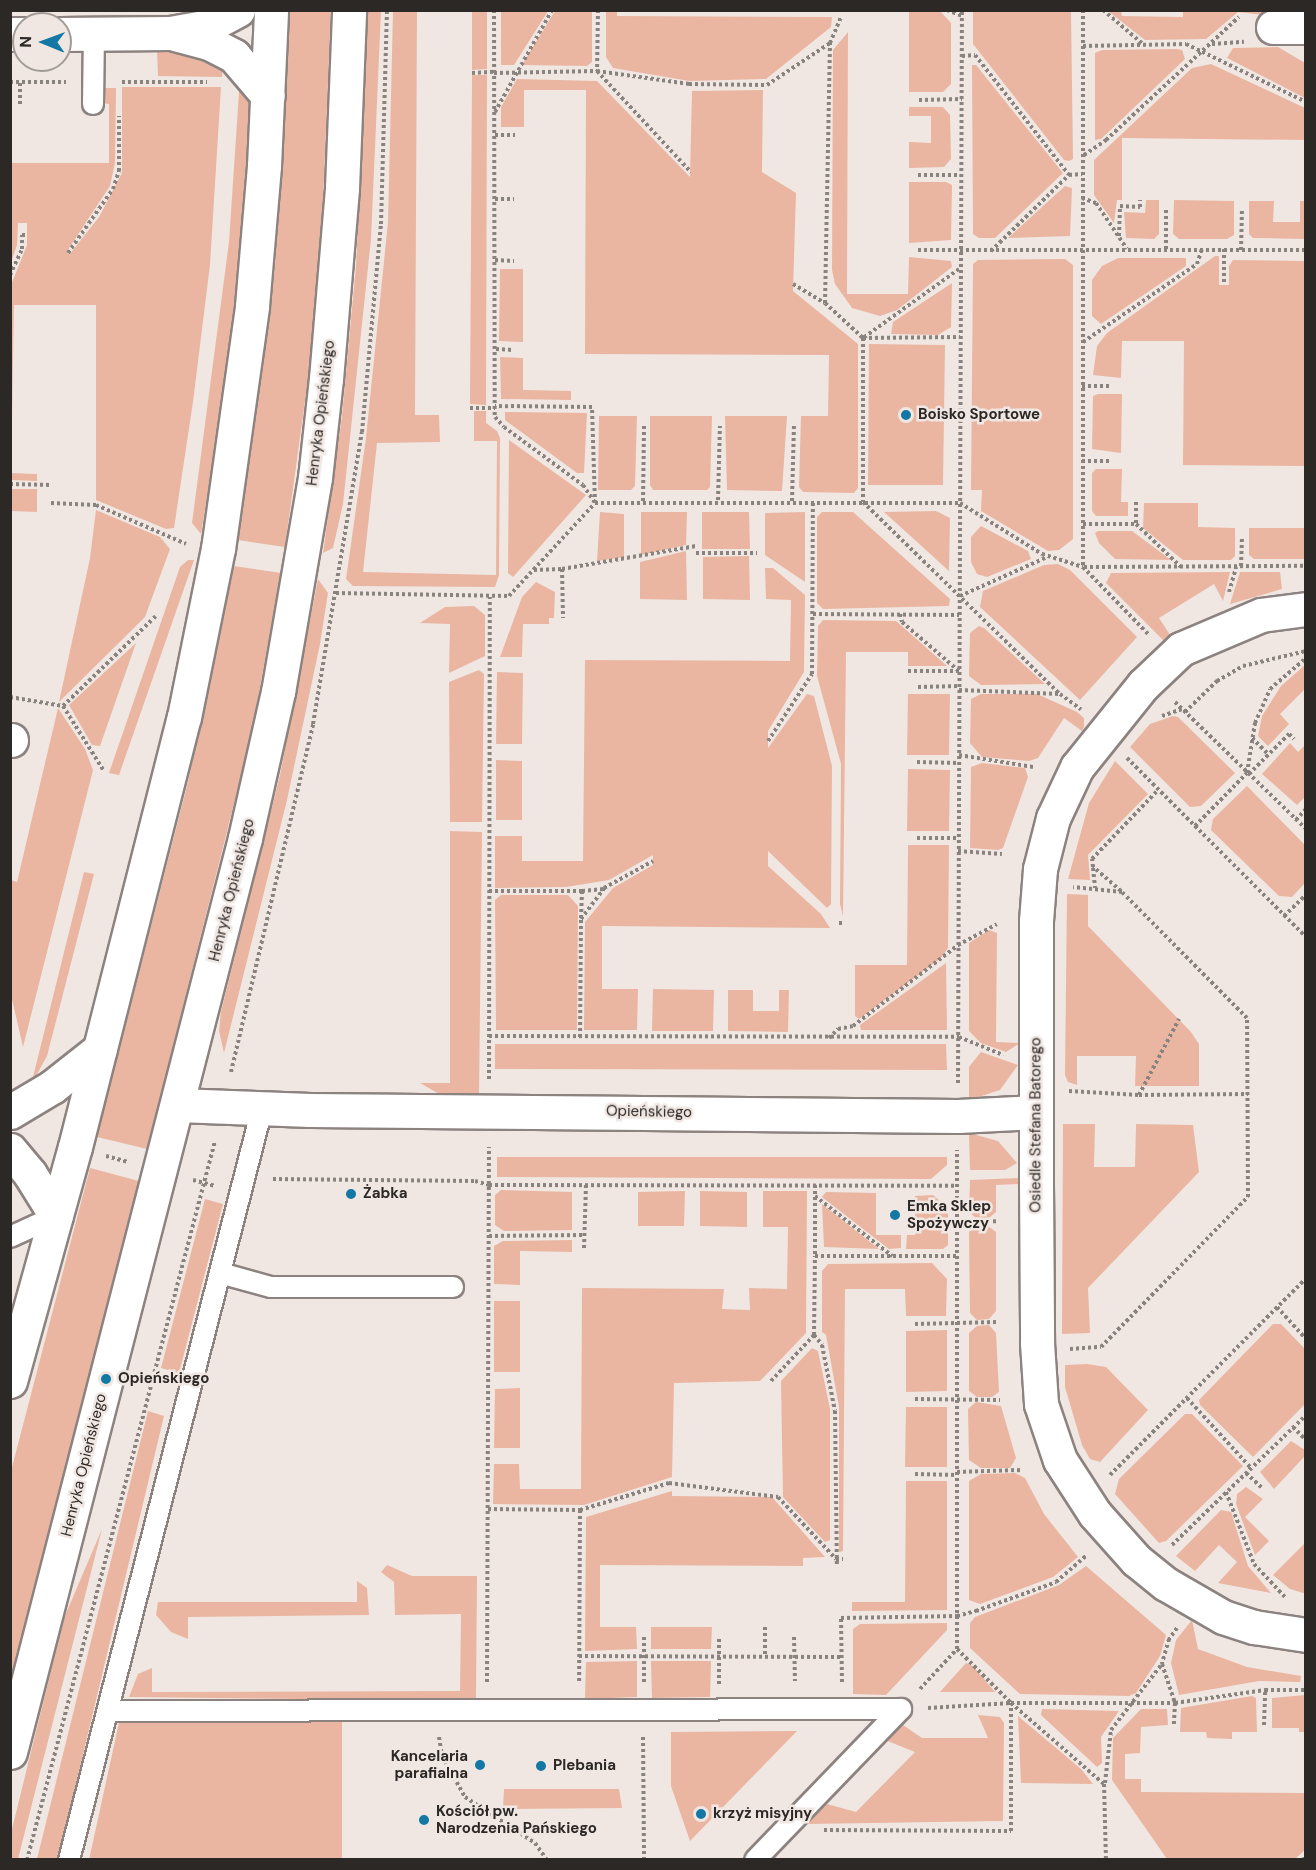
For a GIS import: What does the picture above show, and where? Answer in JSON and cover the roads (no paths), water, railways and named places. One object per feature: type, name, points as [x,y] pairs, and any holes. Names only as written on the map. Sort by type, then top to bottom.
[{"type":"street","points":[[72,34],[170,33],[208,26],[238,10]]},
{"type":"street","points":[[13,1359],[56,1216],[100,1049],[184,717],[218,549],[250,327],[268,96],[271,10]]},
{"type":"street","name":"Henryka Opieńskiego","points":[[10,1752],[260,777],[302,560],[316,467],[337,262],[349,10]]},
{"type":"street","points":[[1262,31],[1305,27]]},
{"type":"street","points":[[170,33],[209,43],[234,56],[268,96]]},
{"type":"street","name":"Osiedle Stefana Batorego","points":[[1305,609],[1261,615],[1181,649],[1143,685],[1077,767],[1053,818],[1040,869],[1047,1101],[1037,1343],[1041,1404],[1060,1460],[1112,1534],[1136,1560],[1195,1603],[1254,1628],[1305,1635]]},
{"type":"street","points":[[10,1112],[52,1087],[100,1049]]},
{"type":"street","name":"Opieńskiego","points":[[177,1105],[262,1109],[958,1116],[1047,1101]]},
{"type":"street","points":[[10,1150],[56,1216]]},
{"type":"lane","points":[[93,104],[94,34]]},
{"type":"lane","points":[[69,1860],[262,1109]]},
{"type":"lane","points":[[10,1237],[56,1216]]},
{"type":"lane","points":[[220,1274],[271,1287],[453,1287]]},
{"type":"lane","points":[[108,1712],[901,1709],[755,1860]]},
{"type":"place","name":"Boisko Sportowe","points":[[906,415]]},
{"type":"place","name":"Żabka","points":[[351,1194]]},
{"type":"place","name":"Emka Sklep Spożywczy","points":[[895,1215]]},
{"type":"place","name":"Opieńskiego","points":[[106,1379]]},
{"type":"place","name":"Kancelaria parafialna","points":[[480,1765]]},
{"type":"place","name":"Plebania","points":[[541,1766]]},
{"type":"place","name":"krzyż misyjny","points":[[701,1814]]},
{"type":"place","name":"Kościół pw. Narodzenia Pańskiego","points":[[424,1820]]}]
